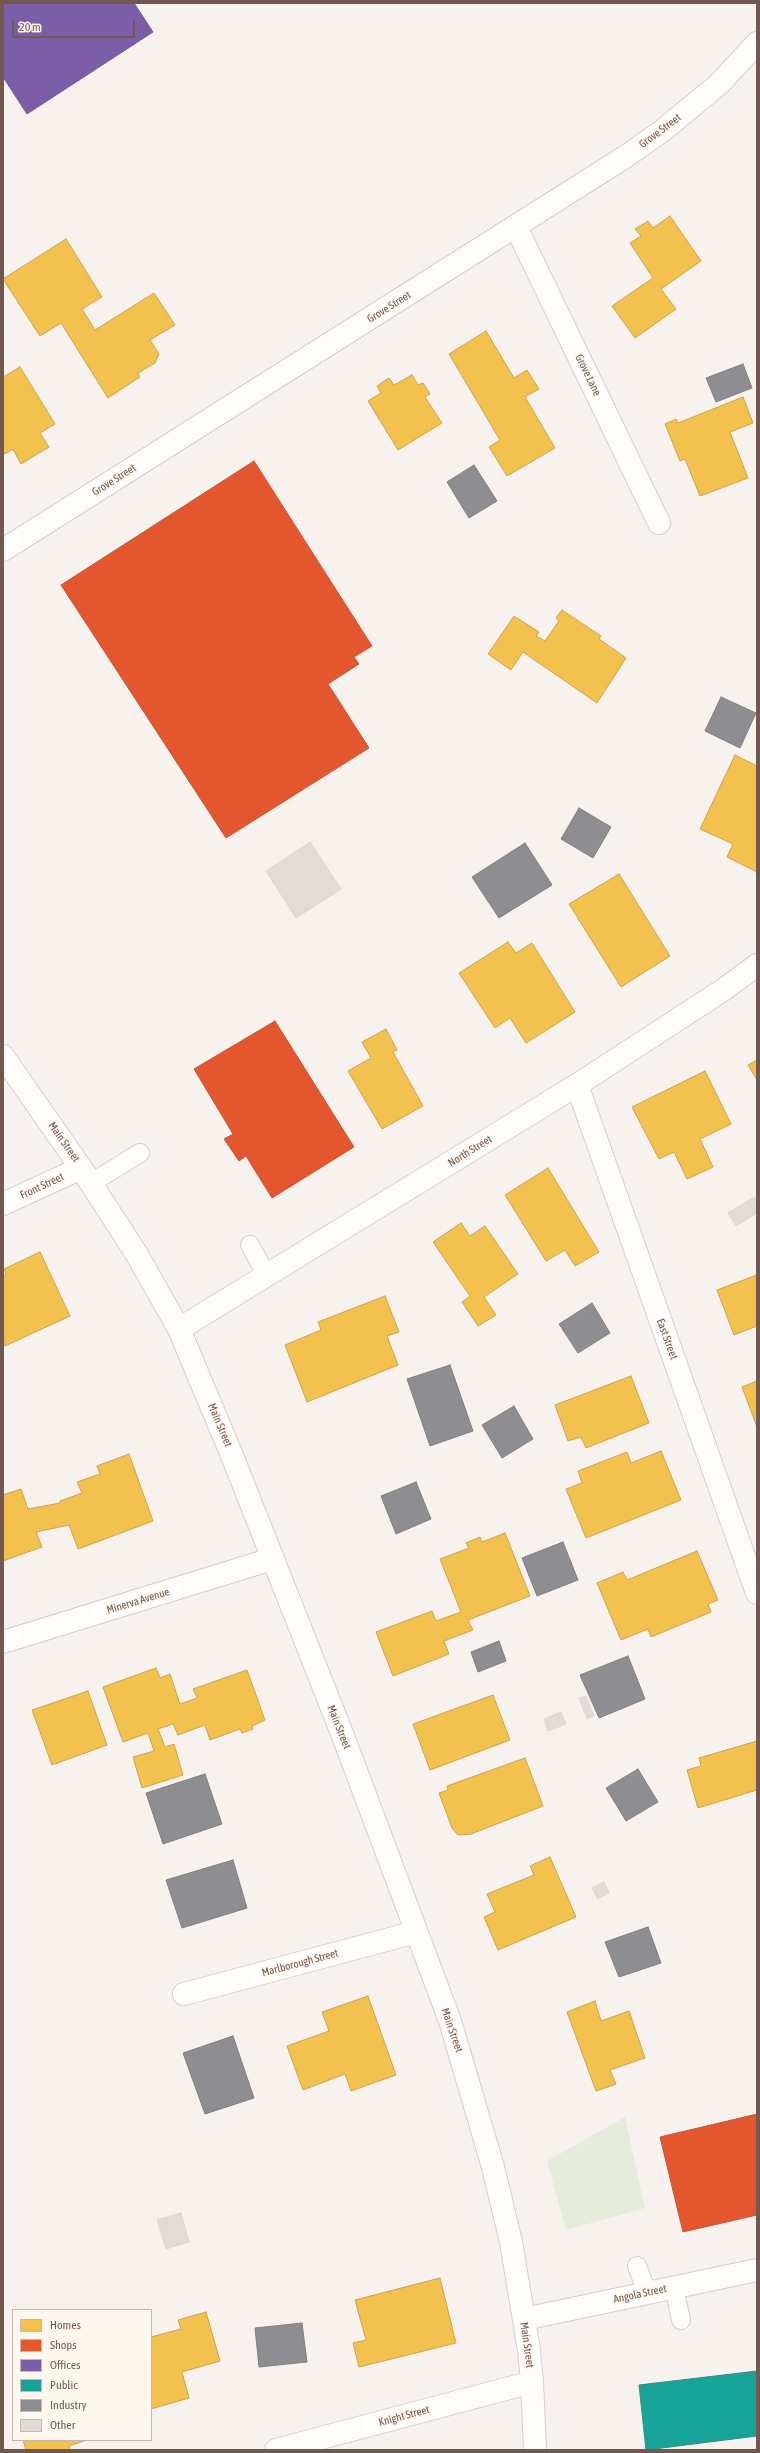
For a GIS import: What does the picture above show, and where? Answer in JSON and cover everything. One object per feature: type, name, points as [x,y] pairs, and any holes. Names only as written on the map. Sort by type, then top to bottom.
[{"type":"street","name":"Grove Street","points":[[3,550],[516,227],[662,131],[718,84],[757,43]]},
{"type":"street","name":"Grove Lane","points":[[516,227],[659,523]]},
{"type":"street","name":"North Street","points":[[179,1329],[577,1085],[723,990],[757,965]]},
{"type":"street","name":"Main Street","points":[[3,1056],[86,1175],[136,1253],[179,1329],[233,1458],[343,1736],[452,2028],[489,2152],[511,2242],[524,2319],[532,2382],[535,2450]]},
{"type":"street","name":"East Street","points":[[577,1085],[757,1593]]},
{"type":"street","name":"Front Street","points":[[3,1204],[86,1175]]},
{"type":"street","name":"Minerva Avenue","points":[[3,1642],[272,1559]]},
{"type":"street","name":"Marlborough Street","points":[[184,1994],[416,1932]]},
{"type":"street","name":"Angola Street","points":[[524,2319],[757,2270]]},
{"type":"street","name":"Knight Street","points":[[276,2450],[532,2382]]},
{"type":"lane","points":[[86,1175],[140,1153]]},
{"type":"lane","points":[[250,1245],[267,1276]]},
{"type":"lane","points":[[638,2266],[647,2292]]},
{"type":"lane","points":[[674,2287],[681,2320]]},
{"type":"green space","points":[[625,2117],[645,2208],[566,2230],[547,2161]]},
{"type":"building: Homes","points":[[670,216],[701,261],[661,289],[676,309],[635,338],[612,306],[653,278],[630,243],[641,236],[635,229],[648,221],[653,228]]},
{"type":"building: Homes","points":[[66,239],[102,297],[82,309],[95,330],[154,293],[175,325],[150,340],[159,354],[155,363],[138,373],[140,377],[108,398],[61,323],[40,336],[3,279]]},
{"type":"building: Homes","points":[[486,331],[514,378],[527,370],[539,389],[525,397],[555,448],[507,476],[489,447],[500,440],[449,354]]},
{"type":"building: Homes","points":[[20,367],[55,424],[40,433],[49,447],[21,464],[13,449],[5,454],[3,451],[3,377]]},
{"type":"building: Homes","points":[[412,375],[418,385],[423,383],[430,394],[425,397],[442,423],[398,450],[368,401],[381,393],[377,386],[389,378],[394,385]]},
{"type":"building: Homes","points":[[743,397],[753,423],[730,432],[748,478],[700,496],[685,459],[680,461],[665,424],[676,419],[678,423]]},
{"type":"building: Homes","points":[[562,610],[601,636],[599,639],[626,658],[597,703],[523,652],[511,670],[488,654],[514,616],[539,632],[536,636],[545,641],[559,621],[556,618]]},
{"type":"building: Homes","points":[[735,755],[757,766],[757,872],[727,857],[733,844],[700,829]]},
{"type":"building: Homes","points":[[619,874],[670,956],[621,987],[569,904]]},
{"type":"building: Homes","points":[[508,942],[516,953],[532,943],[575,1012],[526,1043],[510,1018],[495,1028],[459,973]]},
{"type":"building: Homes","points":[[386,1029],[397,1050],[393,1052],[423,1106],[382,1129],[348,1071],[371,1058],[362,1042]]},
{"type":"building: Homes","points":[[757,1060],[757,1080],[748,1065]]},
{"type":"building: Homes","points":[[705,1071],[731,1124],[700,1139],[713,1167],[687,1179],[674,1152],[659,1159],[632,1107]]},
{"type":"building: Homes","points":[[548,1168],[599,1252],[575,1266],[565,1250],[546,1261],[505,1195]]},
{"type":"building: Homes","points":[[461,1223],[470,1236],[485,1226],[518,1274],[484,1297],[496,1315],[478,1326],[462,1302],[470,1296],[433,1242]]},
{"type":"building: Homes","points":[[40,1252],[70,1316],[5,1346],[3,1340],[3,1276],[6,1274],[4,1269]]},
{"type":"building: Homes","points":[[757,1275],[757,1326],[734,1335],[717,1290]]},
{"type":"building: Homes","points":[[385,1296],[399,1332],[387,1336],[398,1365],[307,1402],[285,1345],[321,1330],[318,1322]]},
{"type":"building: Homes","points":[[631,1376],[649,1423],[586,1448],[581,1437],[568,1441],[555,1405]]},
{"type":"building: Homes","points":[[757,1381],[757,1427],[742,1387]]},
{"type":"building: Homes","points":[[661,1451],[681,1500],[586,1538],[566,1489],[582,1483],[578,1471],[627,1452],[631,1463]]},
{"type":"building: Homes","points":[[129,1454],[153,1521],[78,1549],[69,1525],[36,1532],[42,1547],[3,1561],[3,1495],[21,1489],[28,1509],[60,1503],[60,1501],[82,1493],[77,1482],[100,1474],[97,1466]]},
{"type":"building: Homes","points":[[505,1533],[530,1596],[468,1620],[473,1630],[444,1641],[449,1654],[393,1676],[376,1632],[432,1611],[436,1621],[461,1612],[440,1559],[469,1548],[466,1543],[480,1537],[482,1542]]},
{"type":"building: Homes","points":[[697,1551],[718,1600],[708,1604],[711,1612],[651,1637],[648,1629],[621,1640],[597,1583],[623,1572],[627,1580]]},
{"type":"building: Homes","points":[[156,1668],[160,1678],[170,1674],[180,1704],[197,1698],[193,1689],[247,1670],[265,1720],[252,1726],[253,1729],[242,1733],[240,1729],[210,1740],[205,1725],[178,1735],[173,1724],[158,1729],[165,1747],[174,1744],[183,1775],[142,1788],[133,1757],[154,1751],[148,1733],[123,1742],[103,1687]]},
{"type":"building: Homes","points":[[88,1691],[107,1745],[52,1765],[32,1710]]},
{"type":"building: Homes","points":[[493,1695],[510,1740],[430,1770],[413,1724]]},
{"type":"building: Homes","points":[[757,1741],[757,1790],[698,1808],[687,1770],[701,1766],[699,1758]]},
{"type":"building: Homes","points":[[525,1758],[543,1806],[471,1834],[457,1834],[452,1828],[439,1793],[448,1790],[447,1786]]},
{"type":"building: Homes","points":[[550,1857],[576,1917],[498,1950],[484,1917],[495,1912],[487,1894],[534,1875],[530,1866]]},
{"type":"building: Homes","points":[[368,1996],[396,2075],[351,2091],[345,2074],[303,2090],[287,2046],[329,2031],[322,2012]]},
{"type":"building: Homes","points":[[595,2001],[601,2021],[629,2011],[645,2058],[610,2070],[616,2084],[596,2091],[567,2012]]},
{"type":"building: Homes","points":[[440,2278],[456,2343],[359,2367],[353,2343],[366,2340],[355,2300]]},
{"type":"building: Homes","points":[[206,2312],[220,2361],[182,2372],[189,2398],[152,2409],[152,2337],[181,2329],[178,2320]]},
{"type":"building: Homes","points":[[23,2441],[84,2441],[69,2446],[70,2450],[26,2450]]},
{"type":"building: Shops","points":[[254,461],[372,646],[354,657],[359,664],[328,684],[369,748],[226,838],[61,585]]},
{"type":"building: Shops","points":[[275,1021],[354,1147],[272,1198],[246,1156],[239,1161],[224,1139],[233,1134],[194,1069]]},
{"type":"building: Shops","points":[[757,2114],[757,2215],[683,2232],[660,2137]]},
{"type":"building: Offices","points":[[3,3],[134,3],[153,32],[27,114],[3,77]]},
{"type":"building: Public","points":[[757,2371],[757,2436],[646,2450],[639,2385]]},
{"type":"building: Industry","points":[[743,364],[752,388],[716,402],[706,378]]},
{"type":"building: Industry","points":[[474,465],[497,501],[469,518],[447,482]]},
{"type":"building: Industry","points":[[721,697],[756,713],[740,748],[705,731]]},
{"type":"building: Industry","points":[[579,808],[611,827],[593,858],[561,839]]},
{"type":"building: Industry","points":[[525,843],[552,885],[499,918],[472,877]]},
{"type":"building: Industry","points":[[592,1303],[610,1333],[578,1353],[559,1324]]},
{"type":"building: Industry","points":[[450,1365],[473,1431],[430,1446],[407,1379]]},
{"type":"building: Industry","points":[[514,1406],[533,1439],[502,1458],[482,1425]]},
{"type":"building: Industry","points":[[416,1482],[431,1519],[396,1534],[381,1496]]},
{"type":"building: Industry","points":[[563,1542],[578,1580],[537,1596],[522,1558]]},
{"type":"building: Industry","points":[[499,1641],[506,1661],[478,1672],[471,1652]]},
{"type":"building: Industry","points":[[628,1656],[645,1699],[599,1718],[580,1675]]},
{"type":"building: Industry","points":[[638,1769],[658,1802],[626,1821],[606,1788]]},
{"type":"building: Industry","points":[[205,1774],[222,1824],[163,1844],[146,1793]]},
{"type":"building: Industry","points":[[233,1860],[247,1908],[182,1928],[166,1880]]},
{"type":"building: Industry","points":[[648,1927],[661,1963],[619,1977],[605,1942]]},
{"type":"building: Industry","points":[[233,2036],[254,2098],[205,2114],[183,2053]]},
{"type":"building: Industry","points":[[302,2323],[307,2362],[259,2367],[255,2328]]},
{"type":"building: Other","points":[[310,842],[341,889],[296,918],[266,871]]},
{"type":"building: Other","points":[[754,1197],[757,1202],[757,1213],[736,1226],[728,1213]]},
{"type":"building: Other","points":[[586,1696],[594,1716],[587,1719],[579,1698]]},
{"type":"building: Other","points":[[561,1712],[566,1724],[548,1731],[544,1719]]},
{"type":"building: Other","points":[[604,1882],[609,1893],[598,1899],[592,1888]]},
{"type":"building: Other","points":[[181,2213],[189,2242],[166,2249],[157,2220]]}]
